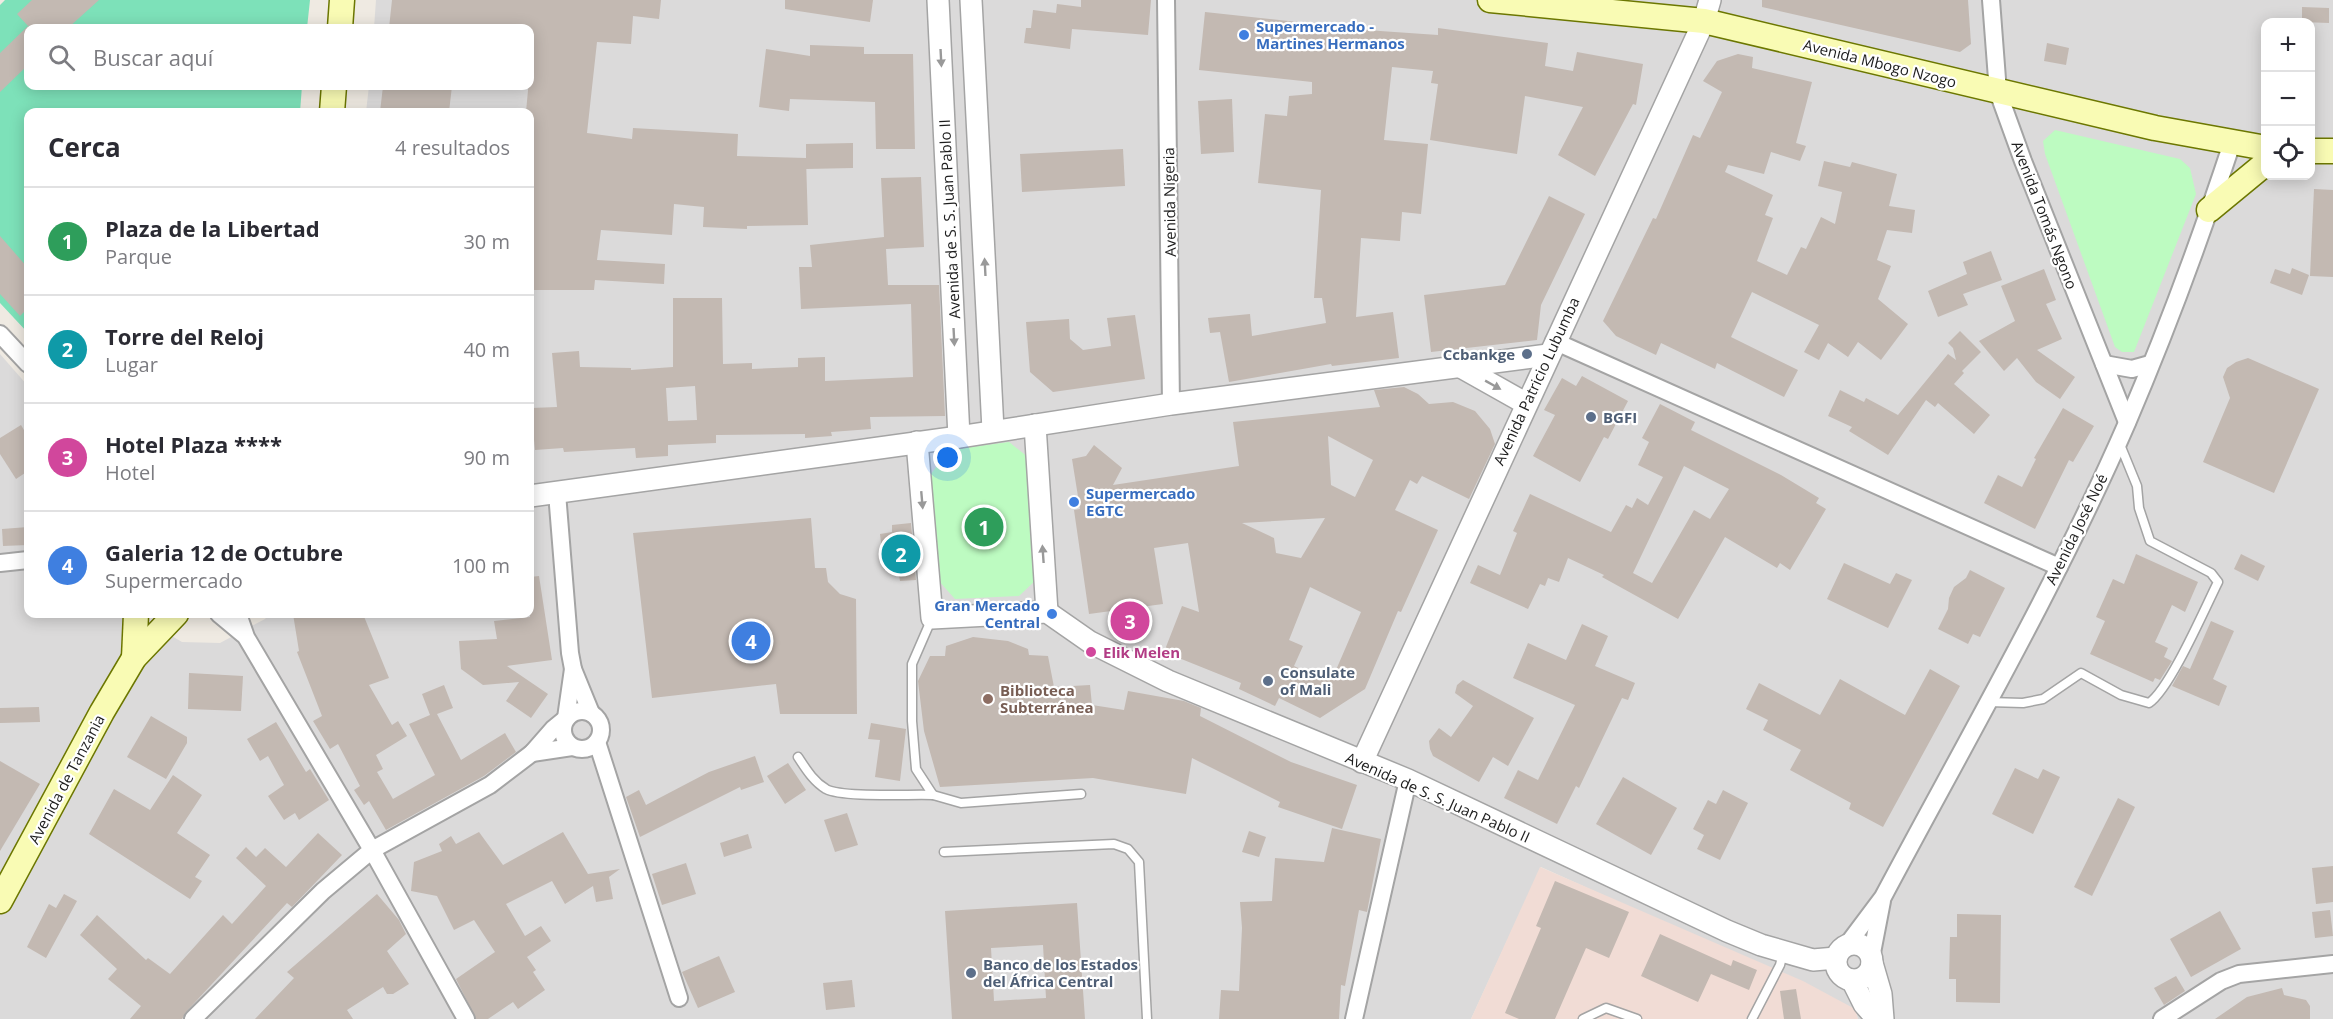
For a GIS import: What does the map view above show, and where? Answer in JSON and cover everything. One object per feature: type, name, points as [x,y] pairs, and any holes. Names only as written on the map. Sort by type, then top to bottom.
[{"type":"main road","points":[[340,24],[342,0]]},
{"type":"main road","name":"Avenida Mbogo Nzogo","points":[[1490,0],[1707,10],[1998,92],[2261,147]]},
{"type":"main road","points":[[332,108],[334,90]]},
{"type":"main road","points":[[2315,151],[2333,151]]},
{"type":"main road","points":[[2210,210],[2261,166]]},
{"type":"main road","name":"Avenida de Tanzania","points":[[134,658],[136,618]]},
{"type":"main road","name":"Avenida de Tanzania","points":[[0,901],[102,712],[134,658],[172,618]]},
{"type":"street","name":"Avenida de S. S. Juan Pablo II","points":[[938,0],[959,437]]},
{"type":"street","points":[[971,0],[993,430]]},
{"type":"street","name":"Avenida Nigeria","points":[[1166,0],[1171,404]]},
{"type":"street","name":"Avenida Tomás Ngono","points":[[1991,0],[1998,92],[2023,161],[2127,422]]},
{"type":"street","name":"Avenida Patricio Lubumba","points":[[1362,762],[1707,10]]},
{"type":"street","name":"Avenida José Noé","points":[[1841,951],[1883,897],[2059,567],[2127,422],[2210,210],[2232,143]]},
{"type":"street","points":[[0,334],[24,360]]},
{"type":"street","points":[[534,496],[959,437],[1171,404],[1461,367],[1551,348],[2059,567]]},
{"type":"street","points":[[2104,364],[2132,369],[2150,364]]},
{"type":"street","points":[[1461,367],[1525,403]]},
{"type":"street","points":[[917,442],[932,618],[1047,612],[1035,425]]},
{"type":"street","points":[[557,493],[573,669],[564,738],[572,747]]},
{"type":"street","points":[[0,563],[24,560]]},
{"type":"street","name":"Avenida de S. S. Juan Pablo II","points":[[1047,612],[1090,642],[1168,681],[1408,780],[1686,913],[1761,945],[1813,960],[1841,951]]},
{"type":"street","points":[[224,618],[246,637]]},
{"type":"street","points":[[239,618],[246,637],[372,850],[466,1019]]},
{"type":"street","points":[[573,669],[591,713],[601,726],[597,742],[679,998]]},
{"type":"street","points":[[193,1019],[323,891],[372,850],[490,785],[532,753],[553,729],[566,719],[581,710],[591,713]]},
{"type":"street","points":[[532,753],[572,747],[589,748],[597,742]]},
{"type":"street","points":[[1354,1019],[1408,780]]},
{"type":"street","name":"Avenida José Noé","points":[[1871,961],[1883,897]]},
{"type":"street","points":[[1877,1019],[1864,1004],[1852,980],[1838,970],[1841,951],[1864,948],[1871,961],[1881,994],[1883,1019]]},
{"type":"street","points":[[1852,980],[1867,974],[1871,961]]},
{"type":"street","points":[[2162,1019],[2222,981],[2239,974],[2333,964]]},
{"type":"lane","points":[[1987,702],[2023,704],[2043,699],[2081,673],[2121,695],[2149,703],[2157,698],[2218,582],[2211,573],[2150,541],[2139,508],[2137,486],[2118,441]]},
{"type":"lane","points":[[932,618],[912,664],[912,722],[916,770],[933,795]]},
{"type":"lane","points":[[798,757],[813,778],[828,790],[845,793],[933,795],[962,803],[1081,794]]},
{"type":"lane","points":[[944,852],[1114,844],[1128,849],[1139,862],[1147,1019]]},
{"type":"lane","points":[[1752,1019],[1780,965],[1783,952]]},
{"type":"lane","points":[[1583,1019],[1606,1008],[1637,1019]]},
{"type":"shaded area","points":[[376,0],[2333,0],[2333,1019],[1858,1019],[1855,1009],[1541,867],[1471,1019],[0,1019],[0,354],[24,381],[24,618],[141,618],[182,642],[220,643],[266,618],[534,618],[534,108],[366,108],[369,90],[534,90],[534,24],[374,24]]},
{"type":"shaded area","points":[[1540,867],[1803,981],[1855,1009],[1858,1019],[1471,1019]]},
{"type":"green space","points":[[5,0],[310,0],[307,24],[24,24],[24,90],[302,90],[300,108],[24,108],[24,329],[0,303],[0,5]]},
{"type":"green space","points":[[2055,130],[2180,159],[2190,168],[2196,194],[2134,352],[2122,352],[2115,347],[2045,154],[2043,141]]},
{"type":"green space","points":[[1009,442],[1029,458],[1037,579],[1019,596],[955,599],[938,580],[931,474],[949,450]]},
{"type":"building","points":[[32,0],[99,0],[72,24],[26,24],[17,14]]},
{"type":"building","points":[[392,0],[661,0],[659,19],[633,16],[631,44],[597,42],[587,133],[632,139],[633,128],[738,134],[737,156],[806,158],[808,225],[747,226],[747,229],[703,227],[704,207],[674,204],[672,235],[601,230],[597,260],[665,264],[664,284],[595,280],[594,290],[534,290],[534,108],[526,108],[528,90],[534,90],[534,24],[389,24]]},
{"type":"building","points":[[785,0],[873,0],[870,22],[785,9]]},
{"type":"building","points":[[1081,0],[1151,0],[1148,35],[1072,29],[1070,49],[1024,43],[1026,28],[1031,28],[1033,10],[1056,13],[1057,4],[1081,7]]},
{"type":"building","points":[[1762,0],[1968,0],[1971,44],[1960,52],[1762,7]]},
{"type":"building","points":[[2302,7],[2329,8],[2329,23],[2315,22],[2315,18],[2302,18]]},
{"type":"building","points":[[1205,12],[1438,35],[1438,28],[1548,43],[1545,66],[1573,71],[1577,52],[1643,64],[1636,105],[1633,104],[1595,176],[1558,155],[1583,107],[1525,96],[1517,154],[1430,140],[1438,84],[1431,83],[1433,71],[1392,67],[1384,140],[1428,144],[1421,214],[1402,212],[1400,241],[1361,238],[1356,317],[1393,312],[1399,358],[1332,366],[1331,364],[1229,382],[1220,332],[1210,333],[1208,318],[1250,314],[1252,336],[1326,323],[1322,298],[1314,298],[1321,190],[1258,183],[1265,114],[1287,116],[1289,96],[1312,94],[1312,82],[1199,70]]},
{"type":"building","points":[[24,30],[24,69],[0,92],[0,53]]},
{"type":"building","points":[[2047,43],[2069,48],[2066,65],[2044,61]]},
{"type":"building","points":[[810,45],[864,47],[864,54],[913,54],[915,149],[876,149],[875,102],[790,99],[789,111],[759,107],[766,49],[810,56]]},
{"type":"building","points":[[1738,54],[1753,57],[1752,68],[1812,82],[1796,143],[1806,146],[1800,161],[1771,152],[1764,174],[1728,165],[1725,172],[1773,195],[1765,215],[1773,218],[1757,261],[1787,275],[1801,247],[1806,249],[1821,217],[1835,224],[1842,192],[1818,186],[1824,161],[1850,167],[1852,162],[1897,174],[1889,206],[1915,210],[1912,233],[1887,230],[1877,260],[1891,266],[1878,299],[1908,324],[1881,360],[1858,342],[1848,357],[1828,343],[1819,360],[1804,352],[1819,325],[1752,292],[1731,337],[1798,370],[1784,397],[1717,363],[1715,369],[1661,343],[1656,355],[1616,336],[1603,321],[1653,218],[1656,219],[1693,135],[1700,138],[1722,92],[1703,81],[1717,61]]},
{"type":"building","points":[[383,90],[452,90],[449,108],[380,108]]},
{"type":"building","points":[[1232,99],[1234,152],[1201,154],[1198,101]]},
{"type":"building","points":[[853,143],[853,168],[806,169],[806,144]]},
{"type":"building","points":[[1123,149],[1125,186],[1022,192],[1020,154]]},
{"type":"building","points":[[921,177],[924,247],[886,249],[888,285],[939,285],[945,416],[870,417],[871,429],[831,432],[832,436],[805,438],[805,434],[716,435],[716,443],[668,445],[668,456],[636,458],[635,448],[564,452],[563,448],[535,450],[534,408],[557,407],[552,353],[579,351],[580,367],[631,368],[631,370],[673,367],[673,298],[722,298],[723,364],[752,363],[752,369],[798,367],[798,358],[825,357],[825,381],[913,377],[911,304],[801,309],[799,267],[812,267],[810,245],[884,237],[881,178]],"holes":[[[695,386],[697,420],[668,421],[666,388]]]},
{"type":"building","points":[[2314,189],[2333,190],[2333,277],[2310,276]]},
{"type":"building","points":[[1549,196],[1585,214],[1541,305],[1537,340],[1431,352],[1424,295],[1505,285]]},
{"type":"building","points":[[0,236],[24,263],[24,312],[20,316],[0,294]]},
{"type":"building","points":[[1991,251],[2002,280],[1963,294],[1968,305],[1938,317],[1928,291],[1967,274],[1963,262]]},
{"type":"building","points":[[2292,268],[2309,275],[2302,295],[2270,283],[2275,269],[2290,274]]},
{"type":"building","points":[[2044,269],[2056,300],[2046,304],[2062,339],[2037,350],[2075,377],[2060,399],[2036,382],[2017,358],[2004,371],[1979,341],[2015,321],[2001,286]]},
{"type":"building","points":[[1135,315],[1145,379],[1053,392],[1030,372],[1026,322],[1069,319],[1070,339],[1083,350],[1111,346],[1107,318]]},
{"type":"building","points":[[1960,331],[1981,352],[1962,371],[1964,373],[1954,384],[1990,415],[1974,434],[1938,403],[1935,407],[1926,400],[1888,455],[1849,431],[1852,427],[1828,416],[1840,390],[1864,402],[1866,398],[1898,415],[1948,354],[1956,360],[1953,348],[1948,343]]},
{"type":"building","points":[[2248,358],[2319,389],[2274,493],[2203,462],[2230,398],[2223,377],[2227,368]]},
{"type":"building","points":[[1582,376],[1628,401],[1608,439],[1604,437],[1580,482],[1533,456],[1555,415],[1544,410],[1562,378],[1576,386]]},
{"type":"building","points":[[1404,387],[1418,394],[1429,404],[1453,402],[1475,411],[1490,429],[1495,444],[1469,499],[1422,476],[1417,484],[1410,480],[1395,510],[1438,530],[1401,612],[1398,611],[1365,689],[1320,718],[1279,698],[1275,706],[1239,689],[1241,683],[1164,652],[1182,606],[1199,612],[1188,543],[1154,548],[1163,604],[1089,614],[1074,510],[1080,509],[1072,459],[1086,456],[1094,445],[1122,468],[1113,485],[1239,466],[1233,422],[1380,407],[1374,390]],"holes":[[[1328,436],[1373,460],[1355,497],[1331,485]],[[1325,518],[1301,558],[1276,553],[1274,538],[1242,523]],[[1310,587],[1361,612],[1336,670],[1323,680],[1294,666],[1303,646],[1289,640]]]},
{"type":"building","points":[[1660,404],[1695,422],[1691,430],[1781,475],[1819,498],[1816,503],[1826,509],[1790,570],[1780,563],[1777,568],[1725,537],[1678,619],[1602,577],[1604,575],[1568,558],[1559,582],[1548,578],[1545,586],[1540,584],[1528,609],[1470,583],[1478,565],[1500,575],[1517,533],[1513,531],[1530,494],[1611,532],[1626,505],[1632,508],[1637,498],[1648,505],[1663,477],[1638,465],[1649,442],[1642,438]],"holes":[[[1684,466],[1729,489],[1710,519],[1694,510],[1652,583],[1633,573]]]},
{"type":"building","points":[[2063,408],[2094,426],[2073,462],[2069,460],[2035,529],[1984,503],[1998,475],[2022,487],[2036,459],[2034,458]]},
{"type":"building","points":[[21,425],[24,430],[24,474],[16,479],[0,454],[0,438]]},
{"type":"building","points":[[811,518],[815,568],[826,568],[828,582],[840,594],[856,599],[857,714],[780,714],[776,684],[652,698],[633,533]]},
{"type":"building","points":[[911,523],[916,580],[900,581],[898,569],[884,570],[880,534],[892,532],[892,525]]},
{"type":"building","points":[[24,527],[24,545],[3,546],[2,529]]},
{"type":"building","points":[[2136,554],[2198,582],[2185,612],[2172,605],[2155,642],[2168,648],[2164,657],[2172,661],[2160,680],[2155,678],[2153,682],[2090,654],[2105,621],[2096,617],[2113,579],[2124,584]]},
{"type":"building","points":[[2241,554],[2265,566],[2258,581],[2234,569]]},
{"type":"building","points":[[1844,563],[1890,584],[1896,573],[1912,580],[1888,628],[1827,599]]},
{"type":"building","points":[[1970,570],[2005,588],[1980,637],[1973,634],[1968,644],[1938,629],[1948,609],[1949,598],[1954,587],[1966,578]]},
{"type":"building","points":[[539,576],[552,660],[507,666],[548,694],[531,718],[506,701],[519,682],[483,685],[461,669],[459,641],[497,639],[494,621],[534,618],[534,577]]},
{"type":"building","points":[[294,618],[365,618],[389,678],[369,685],[392,725],[398,721],[407,736],[376,755],[383,769],[377,772],[393,799],[435,775],[409,724],[430,715],[422,694],[444,685],[453,708],[437,714],[461,760],[505,733],[516,752],[484,776],[386,830],[369,801],[364,805],[354,790],[360,786],[338,744],[330,749],[313,721],[322,716],[297,652],[299,651]]},
{"type":"building","points":[[2211,621],[2234,631],[2213,679],[2227,686],[2219,706],[2172,686],[2183,666],[2190,669]]},
{"type":"building","points":[[1582,624],[1608,636],[1595,666],[1635,683],[1628,700],[1622,698],[1579,788],[1576,786],[1557,824],[1504,798],[1518,770],[1538,780],[1575,705],[1513,678],[1528,643],[1566,660]]},
{"type":"building","points":[[973,637],[1008,641],[1028,649],[1029,655],[1048,656],[1054,687],[1090,685],[1092,705],[1124,710],[1128,691],[1184,701],[1201,708],[1200,716],[1291,762],[1357,785],[1342,829],[1278,807],[1280,802],[1192,758],[1186,794],[1093,778],[940,787],[924,731],[918,681],[930,656],[945,656],[946,646]]},
{"type":"building","points":[[1930,669],[1960,686],[1883,827],[1849,809],[1851,803],[1790,770],[1801,750],[1763,730],[1768,720],[1746,709],[1759,683],[1820,715],[1840,679],[1905,715]]},
{"type":"building","points":[[189,673],[243,676],[241,711],[188,709]]},
{"type":"building","points":[[1463,680],[1534,718],[1508,766],[1493,757],[1479,782],[1433,756],[1430,749],[1429,741],[1439,728],[1451,737],[1473,706],[1455,693],[1457,685]]},
{"type":"building","points":[[39,707],[40,722],[0,723],[0,708]]},
{"type":"building","points":[[151,716],[187,737],[187,743],[166,779],[127,757]]},
{"type":"building","points":[[276,722],[306,772],[310,769],[329,800],[299,820],[295,813],[284,820],[268,796],[284,785],[268,756],[260,761],[247,739]]},
{"type":"building","points":[[871,723],[906,729],[900,781],[875,777],[880,740],[868,739]]},
{"type":"building","points":[[755,756],[764,782],[741,790],[740,787],[640,837],[626,797],[639,790],[646,805],[709,772]]},
{"type":"building","points":[[0,761],[40,784],[0,851]]},
{"type":"building","points":[[788,763],[806,790],[785,804],[767,776]]},
{"type":"building","points":[[2015,768],[2038,779],[2043,769],[2060,777],[2033,834],[1992,814]]},
{"type":"building","points":[[173,775],[202,795],[177,833],[210,855],[195,877],[202,881],[190,899],[89,834],[114,789],[150,810]]},
{"type":"building","points":[[1623,777],[1677,808],[1651,855],[1596,824]]},
{"type":"building","points":[[1723,790],[1748,803],[1720,860],[1697,849],[1704,835],[1693,829],[1708,800],[1716,804]]},
{"type":"building","points":[[2118,798],[2135,807],[2092,896],[2074,887]]},
{"type":"building","points":[[847,813],[858,845],[835,852],[824,820]]},
{"type":"building","points":[[1332,828],[1381,839],[1367,912],[1359,910],[1345,986],[1341,985],[1339,1019],[1219,1019],[1221,990],[1239,991],[1242,928],[1240,902],[1272,901],[1275,858],[1324,862]]},
{"type":"building","points":[[1249,831],[1266,837],[1259,857],[1242,852]]},
{"type":"building","points":[[479,832],[503,865],[563,832],[588,874],[620,869],[609,877],[613,899],[596,902],[593,886],[565,904],[552,881],[506,904],[525,936],[541,926],[551,941],[527,957],[536,970],[533,972],[545,990],[518,1009],[513,1002],[488,1019],[476,1019],[456,979],[495,952],[474,920],[454,930],[437,896],[411,891],[414,862],[442,851],[439,844],[451,836],[456,844]]},
{"type":"building","points":[[318,833],[342,855],[292,907],[287,903],[182,1019],[130,1019],[141,1006],[108,979],[117,969],[80,935],[97,915],[146,960],[148,958],[170,974],[223,915],[232,924],[266,886],[236,858],[246,847],[256,857],[265,848],[286,867]]},
{"type":"building","points":[[748,834],[752,848],[724,857],[720,843]]},
{"type":"building","points":[[686,863],[696,894],[662,905],[652,874]]},
{"type":"building","points":[[2333,866],[2333,902],[2316,904],[2312,868]]},
{"type":"building","points":[[1555,881],[1629,912],[1609,958],[1586,948],[1555,1019],[1519,1019],[1505,1013],[1541,928],[1536,926]]},
{"type":"building","points":[[64,894],[77,901],[46,958],[27,947],[49,904],[56,908]]},
{"type":"building","points":[[377,894],[399,920],[406,934],[387,951],[409,984],[393,994],[387,994],[383,987],[347,1010],[353,1019],[255,1019],[294,978],[287,972]]},
{"type":"building","name":"Banco de los Estados del África Central","points":[[1077,903],[1085,1019],[952,1019],[945,911]],"holes":[[[1043,945],[1046,998],[994,1001],[991,948]]]},
{"type":"building","points":[[2330,910],[2333,936],[2315,938],[2312,912]]},
{"type":"building","points":[[2220,911],[2241,949],[2191,977],[2170,939]]},
{"type":"building","points":[[1957,914],[2001,915],[2000,1003],[1956,1002],[1956,979],[1949,979],[1950,937],[1957,937]]},
{"type":"building","points":[[1660,934],[1731,966],[1733,960],[1757,970],[1749,990],[1711,974],[1698,1002],[1641,976]]},
{"type":"building","points":[[719,956],[735,992],[698,1008],[682,972]]},
{"type":"building","points":[[2176,976],[2185,991],[2164,1005],[2154,988]]},
{"type":"building","points":[[852,980],[855,1007],[826,1010],[823,983]]},
{"type":"building","points":[[2282,988],[2284,995],[2306,1000],[2310,1006],[2310,1019],[2215,1019],[2247,997]]},
{"type":"building","points":[[1796,989],[1801,1019],[1784,1019],[1780,991]]},
{"type":"place","name":"Supermercado - Martines Hermanos","points":[[1244,35]]},
{"type":"place","name":"Ccbankge","points":[[1527,354]]},
{"type":"place","name":"BGFI","points":[[1591,417]]},
{"type":"place","name":"Supermercado EGTC","points":[[1074,502]]},
{"type":"place","name":"Plaza de la Libertad","points":[[984,527]]},
{"type":"place","name":"Torre del Reloj","points":[[901,554]]},
{"type":"place","name":"Gran Mercado Central","points":[[1052,614]]},
{"type":"place","name":"Hotel Plaza ****","points":[[1130,621]]},
{"type":"place","name":"Galeria 12 de Octubre","points":[[751,641]]},
{"type":"place","name":"Elik Melen","points":[[1091,652]]},
{"type":"place","name":"Consulate of Mali","points":[[1268,681]]},
{"type":"place","name":"Biblioteca Subterránea","points":[[988,699]]},
{"type":"place","name":"Banco de los Estados del África Central","points":[[971,973]]}]
